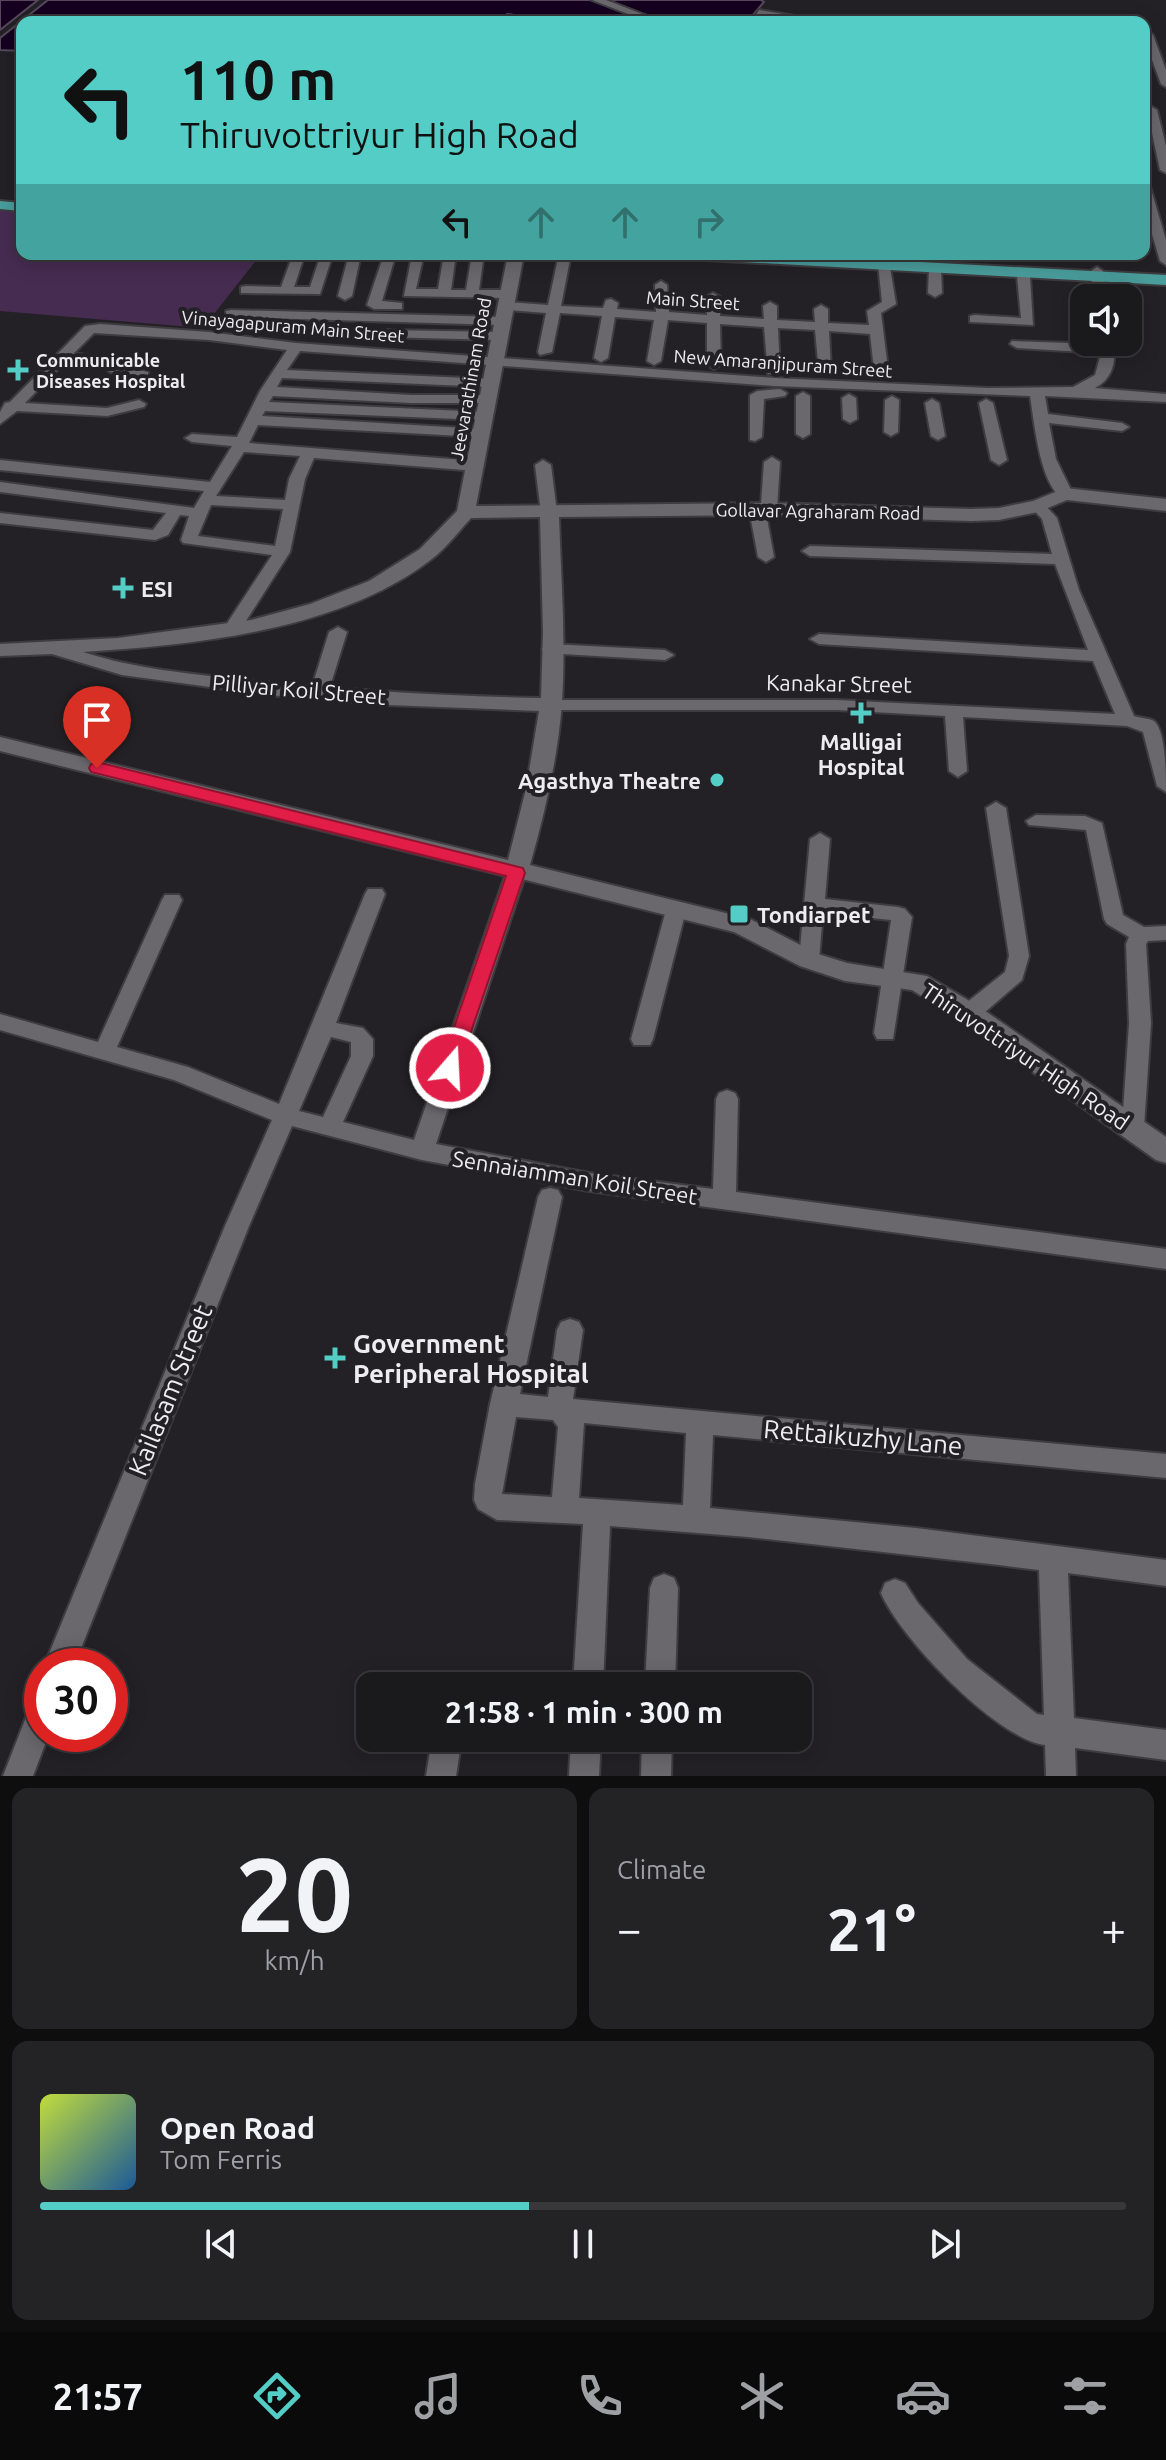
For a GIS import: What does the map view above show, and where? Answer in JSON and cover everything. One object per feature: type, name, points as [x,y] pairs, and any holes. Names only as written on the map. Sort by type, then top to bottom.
[{"type":"main road","name":"Jeevarathinam Road","points":[[466,512],[515,260]]},
{"type":"main road","points":[[805,260],[1026,273],[1097,274],[1166,269]]},
{"type":"main road","points":[[891,260],[1166,280]]},
{"type":"main road","points":[[1065,494],[1166,505]]},
{"type":"main road","name":"Gollavar Agraharam Road","points":[[466,512],[763,509],[971,515],[999,514],[1038,506],[1065,494]]},
{"type":"main road","points":[[0,650],[136,643],[231,631],[342,600],[409,567],[456,527],[466,512]]},
{"type":"main road","points":[[516,873],[529,828],[551,705],[549,513]]},
{"type":"main road","name":"Pilliyar Koil Street","points":[[51,649],[101,665],[319,693],[551,705]]},
{"type":"main road","name":"Thiruvottriyur High Road","points":[[2,749],[741,925],[809,960],[845,972],[918,982],[969,1013],[1166,1152]]},
{"type":"street","points":[[597,0],[641,16]]},
{"type":"street","points":[[759,13],[777,16]]},
{"type":"street","points":[[1150,37],[1166,47]]},
{"type":"street","points":[[1150,37],[1166,84]]},
{"type":"street","points":[[1150,115],[1163,146],[1166,170]]},
{"type":"street","points":[[1150,197],[1160,220],[1166,261]]},
{"type":"street","points":[[286,291],[297,260]]},
{"type":"street","points":[[209,336],[250,285],[286,291],[315,291],[325,260]]},
{"type":"street","points":[[345,296],[354,260]]},
{"type":"street","points":[[388,260],[374,305],[503,313]]},
{"type":"street","points":[[417,260],[409,293],[472,294],[503,313]]},
{"type":"street","points":[[444,294],[449,260]]},
{"type":"street","points":[[472,294],[477,260]]},
{"type":"street","points":[[545,352],[551,309],[563,260]]},
{"type":"street","points":[[881,369],[874,309],[889,304],[884,264]]},
{"type":"street","points":[[935,267],[935,293]]},
{"type":"street","points":[[963,269],[961,273],[1008,276]]},
{"type":"street","points":[[975,319],[1028,322],[1023,291],[1023,276],[1026,273]]},
{"type":"street","points":[[1097,274],[1098,284]]},
{"type":"street","points":[[654,361],[663,308],[661,285]]},
{"type":"street","points":[[713,297],[714,365]]},
{"type":"street","points":[[234,308],[305,304]]},
{"type":"street","points":[[770,306],[773,371]]},
{"type":"street","points":[[601,358],[610,307]]},
{"type":"street","name":"Main Street","points":[[503,313],[610,307],[660,316],[877,330]]},
{"type":"street","points":[[234,308],[503,313]]},
{"type":"street","points":[[821,309],[824,370]]},
{"type":"street","points":[[387,334],[503,313]]},
{"type":"street","name":"Vinayagapuram Main Street","points":[[63,355],[90,329],[209,336],[296,347],[488,395]]},
{"type":"street","points":[[1017,344],[1070,345]]},
{"type":"street","points":[[282,552],[189,540],[190,531],[281,368],[296,347]]},
{"type":"street","points":[[0,420],[10,406],[63,355],[101,360],[109,363],[110,368],[143,375]]},
{"type":"street","points":[[1071,391],[1100,381],[1107,370],[1107,356]]},
{"type":"street","points":[[281,368],[488,395]]},
{"type":"street","name":"New Amaranjipuram Street","points":[[488,395],[774,382],[1039,406],[1071,391],[1166,398]]},
{"type":"street","points":[[755,437],[758,393],[1039,406],[1122,427]]},
{"type":"street","points":[[260,406],[488,395]]},
{"type":"street","points":[[260,406],[488,395]]},
{"type":"street","points":[[803,396],[803,434]]},
{"type":"street","points":[[849,398],[850,419]]},
{"type":"street","points":[[891,432],[892,400]]},
{"type":"street","points":[[932,403],[938,436]]},
{"type":"street","points":[[986,403],[999,460]]},
{"type":"street","points":[[10,406],[107,412],[139,404]]},
{"type":"street","points":[[1039,406],[1048,459],[1065,494]]},
{"type":"street","points":[[192,438],[477,459]]},
{"type":"street","points":[[241,442],[309,453],[477,459]]},
{"type":"street","points":[[231,631],[282,552],[297,479],[309,453]]},
{"type":"street","points":[[766,557],[763,509],[772,462]]},
{"type":"street","points":[[0,465],[96,477],[208,500],[291,505]]},
{"type":"street","points":[[543,465],[549,513]]},
{"type":"street","points":[[0,487],[175,511],[208,500]]},
{"type":"street","points":[[1038,506],[1049,518],[1071,590],[1127,720]]},
{"type":"street","points":[[0,518],[155,535],[162,532],[175,511]]},
{"type":"street","points":[[810,551],[1062,559]]},
{"type":"street","points":[[319,693],[338,632]]},
{"type":"street","points":[[819,639],[1101,656]]},
{"type":"street","points":[[551,649],[665,655]]},
{"type":"street","name":"Kanakar Street","points":[[551,705],[837,705],[1127,720],[1159,730]]},
{"type":"street","points":[[954,710],[958,771]]},
{"type":"street","points":[[1159,730],[1166,786]]},
{"type":"street","points":[[969,1013],[1015,975],[1019,956],[996,808]]},
{"type":"street","points":[[1036,821],[1085,822],[1095,827],[1114,919],[1141,934],[1166,933]]},
{"type":"street","points":[[809,960],[820,839]]},
{"type":"street","points":[[422,1151],[516,873]]},
{"type":"street","name":"Kailasam Street","points":[[66,1648],[237,1226],[323,1028],[375,894]]},
{"type":"street","points":[[105,1050],[172,900]]},
{"type":"street","points":[[816,905],[898,914],[902,917],[896,979],[885,1033]]},
{"type":"street","points":[[642,1039],[676,910]]},
{"type":"street","points":[[1133,1127],[1140,1023],[1136,944],[1141,934]]},
{"type":"street","name":"Sennaiamman Koil Street","points":[[0,1022],[180,1073],[286,1116],[552,1187],[724,1201],[1166,1259]]},
{"type":"street","points":[[323,1028],[355,1034],[362,1039],[362,1056],[329,1128]]},
{"type":"street","points":[[724,1201],[727,1099]]},
{"type":"street","points":[[552,1187],[488,1484],[488,1500],[497,1507],[597,1511],[696,1520],[1166,1573]]},
{"type":"street","points":[[565,1510],[571,1424],[559,1407],[570,1330]]},
{"type":"street","name":"Rettaikuzhy Lane","points":[[503,1404],[1166,1466]]},
{"type":"street","points":[[696,1520],[700,1422]]},
{"type":"street","points":[[589,1672],[597,1511]]},
{"type":"street","points":[[1053,1558],[1061,1776]]},
{"type":"street","points":[[661,1672],[664,1588]]},
{"type":"street","points":[[895,1593],[908,1613],[957,1669],[1031,1728],[1166,1745]]},
{"type":"street","points":[[18,1776],[27,1752]]},
{"type":"street","points":[[441,1776],[445,1752]]},
{"type":"street","points":[[584,1776],[585,1752]]},
{"type":"street","points":[[656,1776],[657,1752]]},
{"type":"shaded area","points":[[0,0],[38,0],[16,16],[0,30]]},
{"type":"shaded area","points":[[48,0],[591,0],[636,16],[507,14],[28,16]]},
{"type":"shaded area","points":[[603,0],[764,2],[752,16],[647,16]]},
{"type":"shaded area","points":[[16,25],[16,51],[0,50],[0,38]]},
{"type":"shaded area","points":[[0,207],[16,208],[16,260],[256,260],[203,328],[0,311]]},
{"type":"place","name":"Communicable Diseases Hospital","points":[[18,370]]},
{"type":"place","name":"ESI","points":[[123,588]]},
{"type":"place","name":"Malligai Hospital","points":[[861,713]]},
{"type":"place","name":"Agasthya Theatre","points":[[717,780]]},
{"type":"place","name":"Tondiarpet","points":[[739,914]]},
{"type":"place","name":"Government Peripheral Hospital","points":[[335,1358]]},
{"type":"route","points":[[97,768],[516,873],[450,1068]]}]
